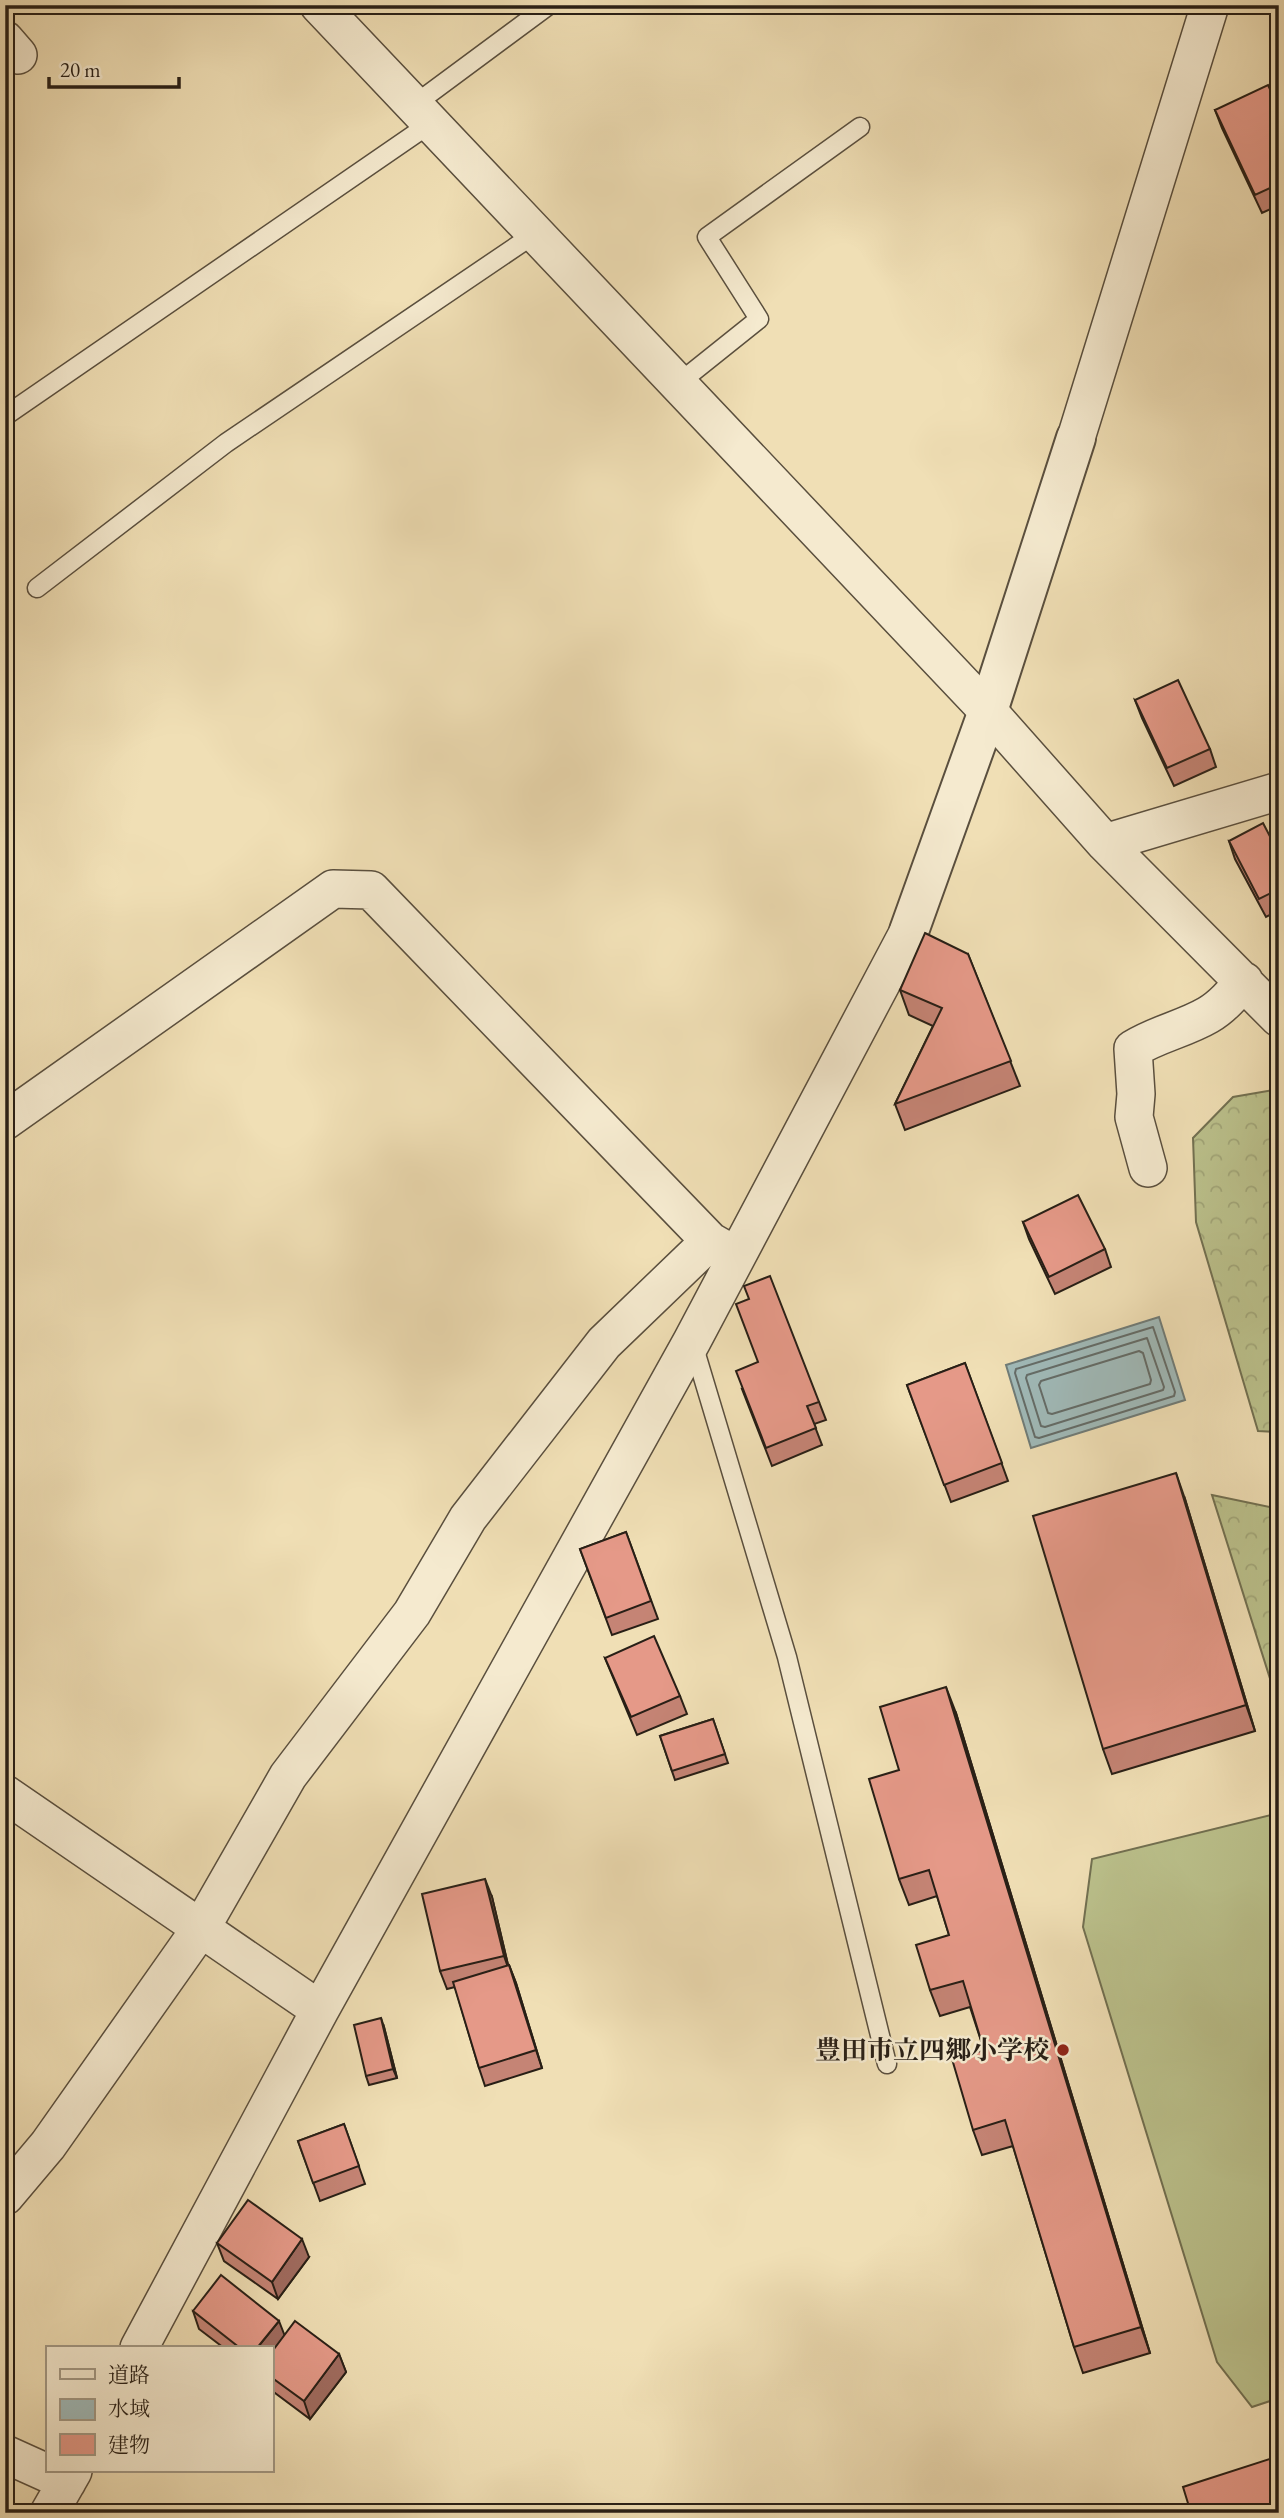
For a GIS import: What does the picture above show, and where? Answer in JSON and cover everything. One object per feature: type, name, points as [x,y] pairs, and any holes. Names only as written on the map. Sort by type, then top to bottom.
[{"type":"street","points":[[319,5],[988,711],[1105,843],[1279,1018]]},
{"type":"street","points":[[140,2346],[320,2010],[692,1341],[723,1248],[909,931],[988,711],[1210,5]]},
{"type":"street","points":[[1105,843],[1279,791]]},
{"type":"street","points":[[5,1121],[333,889],[371,890],[723,1248]]},
{"type":"street","points":[[1148,1168],[1134,1117],[1136,1094],[1133,1049],[1151,1038],[1207,1015],[1226,1001],[1244,981]]},
{"type":"street","points":[[5,2196],[48,2145],[201,1928],[288,1776],[412,1613],[468,1518],[604,1342],[723,1248]]},
{"type":"street","points":[[5,1794],[320,2010]]},
{"type":"street","points":[[5,2454],[46,2468]]},
{"type":"street","points":[[49,2513],[70,2476]]},
{"type":"lane","points":[[5,416],[423,114],[549,5]]},
{"type":"lane","points":[[679,383],[759,319],[707,236],[860,127]]},
{"type":"lane","points":[[37,588],[226,443],[536,233]]},
{"type":"lane","points":[[692,1341],[788,1657],[887,2064]]},
{"type":"green space","points":[[1279,1089],[1279,1432],[1258,1431],[1196,1222],[1193,1138],[1233,1097]]},
{"type":"green space","points":[[1212,1495],[1279,1509],[1279,1707]]},
{"type":"green space","points":[[1279,1813],[1279,2398],[1252,2407],[1217,2362],[1083,1927],[1092,1859]]},
{"type":"water","points":[[1159,1317],[1185,1400],[1031,1448],[1006,1365]]},
{"type":"building","points":[[1268,85],[1279,108],[1279,184],[1255,195],[1215,110]]},
{"type":"building","points":[[1178,680],[1210,749],[1167,768],[1135,700]]},
{"type":"building","points":[[1263,823],[1279,854],[1279,889],[1259,899],[1229,841]]},
{"type":"building","points":[[925,933],[968,954],[1011,1061],[895,1104],[942,1008],[900,990]]},
{"type":"building","points":[[1078,1195],[1105,1249],[1049,1277],[1023,1222]]},
{"type":"building","points":[[770,1276],[819,1402],[807,1406],[816,1428],[766,1448],[736,1371],[758,1362],[736,1304],[749,1299],[744,1286]]},
{"type":"building","points":[[965,1363],[1002,1463],[944,1485],[907,1385]]},
{"type":"building","points":[[1176,1473],[1246,1705],[1103,1749],[1033,1516]]},
{"type":"building","points":[[626,1532],[651,1601],[606,1618],[580,1549]]},
{"type":"building","points":[[654,1636],[680,1696],[631,1717],[605,1658]]},
{"type":"building","points":[[946,1687],[1141,2327],[1074,2347],[1005,2120],[973,2130],[952,2059],[984,2050],[963,1981],[930,1990],[916,1945],[949,1935],[929,1870],[899,1879],[869,1779],[899,1770],[880,1707]]},
{"type":"building","points":[[713,1719],[725,1754],[672,1771],[660,1736]]},
{"type":"building","points":[[485,1879],[504,1956],[440,1971],[422,1894]]},
{"type":"building","points":[[509,1965],[536,2050],[479,2068],[453,1982]]},
{"type":"building","points":[[381,2018],[393,2069],[366,2076],[354,2025]]},
{"type":"building","points":[[344,2124],[359,2166],[313,2183],[298,2141]]},
{"type":"building","points":[[248,2200],[302,2239],[272,2282],[217,2243]]},
{"type":"building","points":[[221,2275],[279,2321],[259,2346],[237,2346],[193,2311]]},
{"type":"building","points":[[295,2321],[339,2354],[304,2401],[273,2378],[273,2350]]},
{"type":"building","points":[[1279,2456],[1279,2513],[1191,2513],[1183,2487]]},
{"type":"place","name":"豊田市立四郷小学校","points":[[1063,2050]]}]
